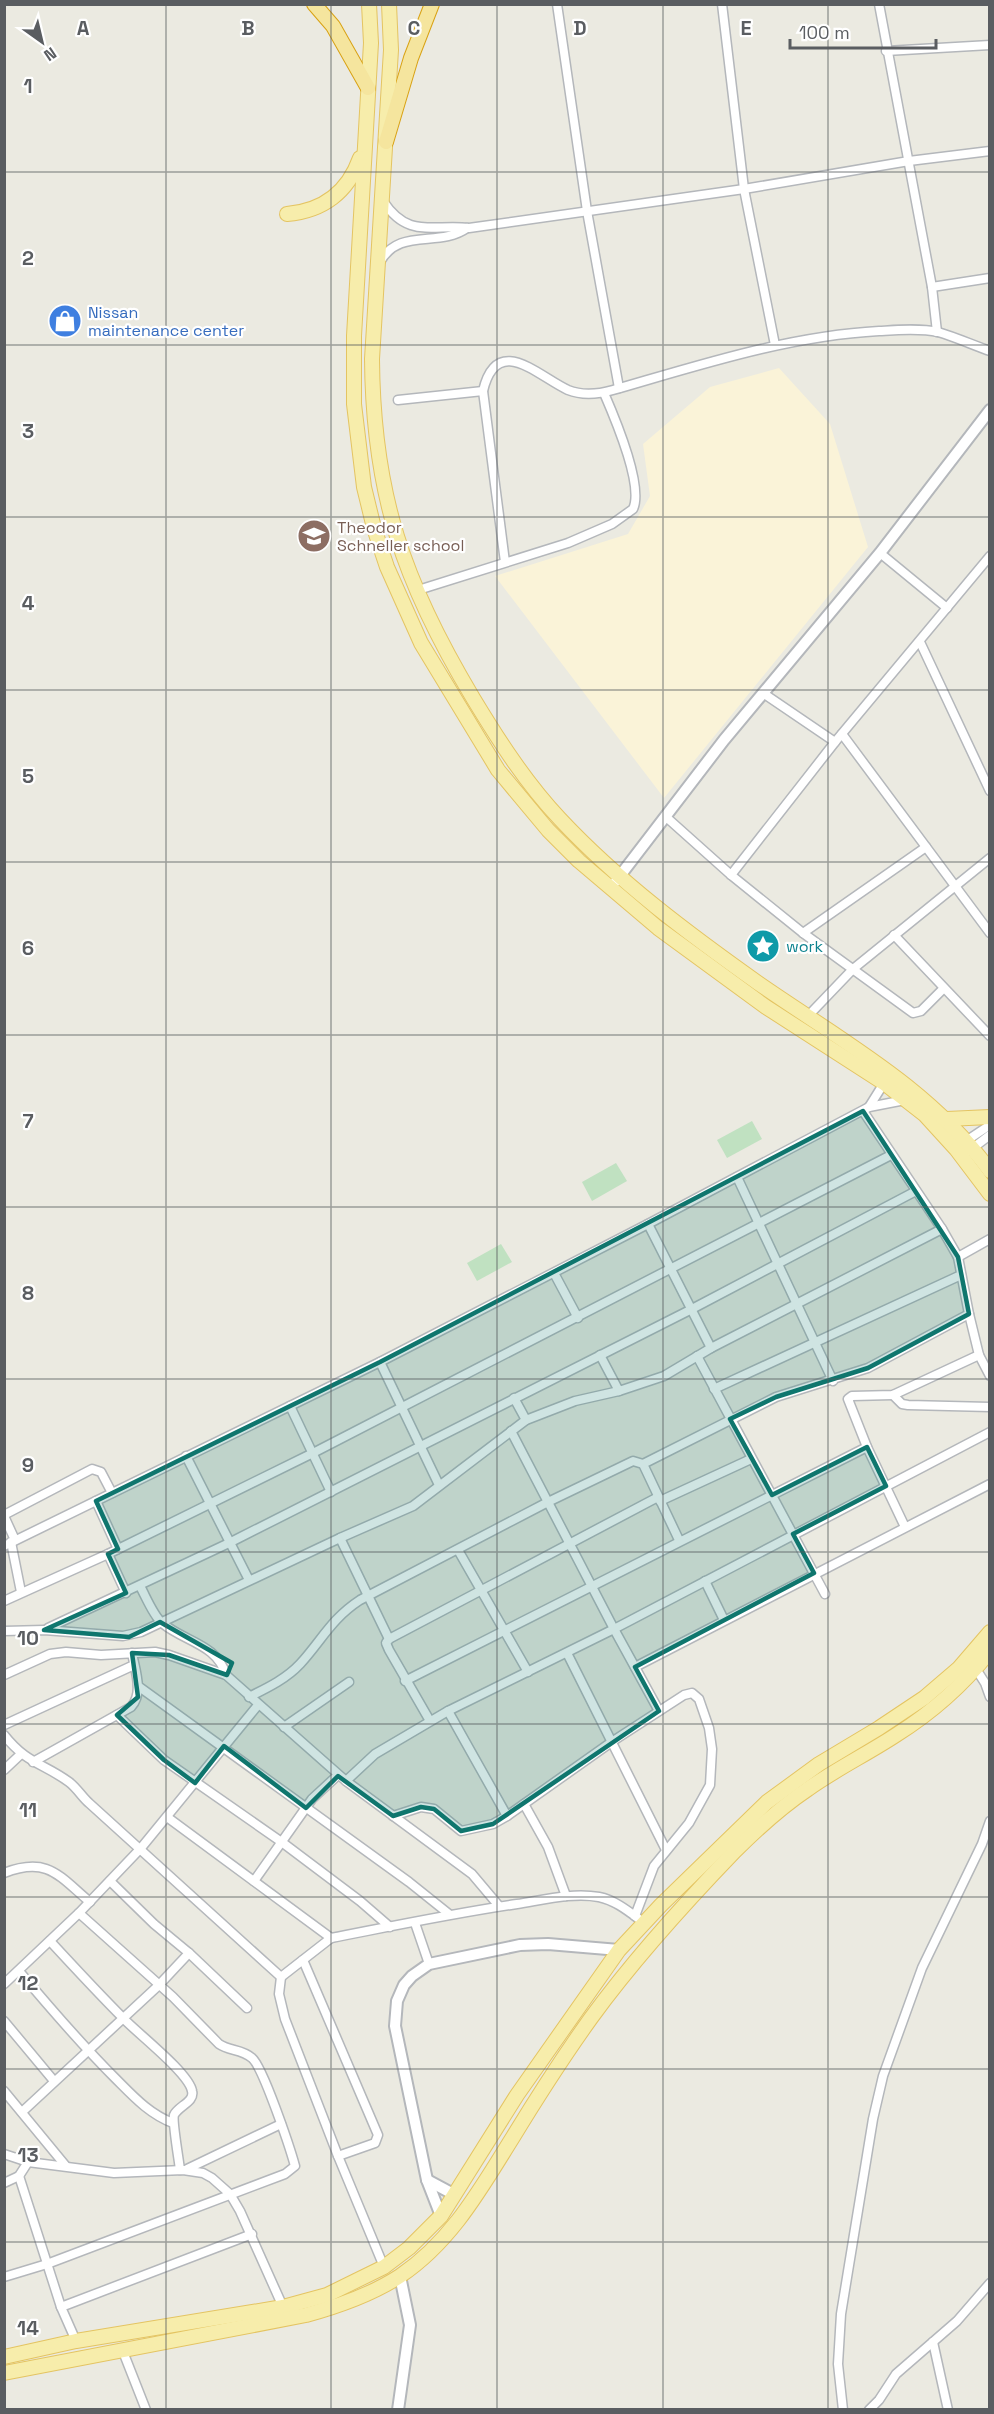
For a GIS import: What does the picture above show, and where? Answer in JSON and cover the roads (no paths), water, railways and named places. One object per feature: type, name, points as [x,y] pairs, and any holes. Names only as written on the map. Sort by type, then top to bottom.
[{"type":"highway","points":[[314,4],[333,26],[368,88]]},
{"type":"highway","points":[[386,142],[411,58],[434,6]]},
{"type":"main road","points":[[369,4],[371,43],[359,227],[354,336],[354,404],[364,488],[374,528],[387,567],[421,643],[498,770],[548,830],[610,889],[658,928],[766,1007],[884,1083],[990,1171]]},
{"type":"main road","points":[[389,4],[391,50],[372,359],[375,438],[390,516],[415,591],[435,634],[512,759],[560,819],[620,875],[713,950],[905,1084],[947,1119],[990,1194]]},
{"type":"main road","points":[[287,214],[315,209],[334,197],[352,177],[366,142]]},
{"type":"main road","points":[[359,227],[379,229]]},
{"type":"main road","points":[[498,770],[512,759]]},
{"type":"main road","points":[[947,1119],[990,1117]]},
{"type":"main road","points":[[4,2356],[76,2341],[283,2307],[327,2295],[384,2267],[409,2248],[441,2216],[532,2073],[639,1920],[767,1802],[819,1764],[924,1698],[974,1653],[990,1632]]},
{"type":"main road","points":[[4,2373],[306,2315],[354,2300],[400,2276],[436,2246],[456,2224],[547,2081],[637,1956],[733,1853],[758,1828],[809,1788],[886,1741],[936,1705],[976,1669],[990,1650]]},
{"type":"main road","points":[[879,1728],[886,1741]]},
{"type":"main road","points":[[532,2073],[547,2081]]},
{"type":"street","points":[[557,4],[587,211],[619,388]]},
{"type":"street","points":[[722,4],[744,189],[775,345]]},
{"type":"street","points":[[879,4],[932,287],[937,332]]},
{"type":"street","points":[[886,51],[990,45]]},
{"type":"street","points":[[377,268],[386,253],[399,242],[452,235],[467,228],[744,189],[909,161],[990,151]]},
{"type":"street","points":[[382,199],[393,215],[410,226],[467,228]]},
{"type":"street","points":[[932,287],[990,278]]},
{"type":"street","points":[[505,562],[483,391],[490,373],[497,367],[513,361],[529,366],[568,390],[586,394],[604,393],[775,345],[859,332],[893,330],[937,332],[990,351]]},
{"type":"street","points":[[398,400],[483,391]]},
{"type":"street","points":[[415,591],[587,536],[612,524],[633,509],[637,496],[628,460],[604,393]]},
{"type":"street","points":[[610,889],[763,693],[880,553],[990,410]]},
{"type":"street","points":[[880,553],[947,608]]},
{"type":"street","points":[[731,875],[838,738],[990,556]]},
{"type":"street","points":[[920,642],[990,791]]},
{"type":"street","points":[[763,693],[838,738],[926,847],[990,933]]},
{"type":"street","points":[[665,816],[731,875],[803,933],[915,1013],[921,1011],[943,989]]},
{"type":"street","points":[[803,933],[926,847]]},
{"type":"street","points":[[807,1017],[853,969],[990,858]]},
{"type":"street","points":[[894,935],[990,1036]]},
{"type":"street","points":[[866,1109],[884,1083]]},
{"type":"street","points":[[10,1543],[381,1362],[866,1109],[905,1100]]},
{"type":"street","points":[[866,1109],[891,1155],[942,1229],[958,1257],[979,1355],[990,1376]]},
{"type":"street","points":[[964,1149],[990,1125]]},
{"type":"street","points":[[964,1149],[990,1135]]},
{"type":"street","points":[[4,1601],[108,1554],[313,1453],[579,1318],[891,1155]]},
{"type":"street","points":[[737,1178],[832,1381]]},
{"type":"street","points":[[44,1630],[126,1593],[331,1492],[690,1310],[915,1191]]},
{"type":"street","points":[[648,1224],[711,1348]]},
{"type":"street","points":[[4,1630],[123,1635],[141,1632],[413,1506],[526,1420],[574,1401],[619,1391],[664,1376],[711,1348],[942,1229]]},
{"type":"street","points":[[958,1257],[990,1239]]},
{"type":"street","points":[[554,1273],[579,1318]]},
{"type":"street","points":[[714,1389],[961,1275]]},
{"type":"street","points":[[249,1697],[288,1675],[304,1659],[340,1613],[369,1596],[548,1502],[633,1461],[643,1464],[776,1397],[868,1368],[969,1314]]},
{"type":"street","points":[[600,1355],[619,1391]]},
{"type":"street","points":[[905,1527],[867,1447],[848,1399],[852,1396],[893,1395],[979,1355]]},
{"type":"street","points":[[697,1356],[825,1594]]},
{"type":"street","points":[[381,1362],[440,1485]]},
{"type":"street","points":[[893,1395],[902,1404],[908,1406],[990,1407]]},
{"type":"street","points":[[514,1398],[526,1420]]},
{"type":"street","points":[[290,1407],[331,1492]]},
{"type":"street","points":[[511,1431],[659,1711]]},
{"type":"street","points":[[346,1781],[375,1754],[448,1711],[614,1629],[990,1432]]},
{"type":"street","points":[[405,1681],[679,1540],[867,1447]]},
{"type":"street","points":[[186,1456],[249,1580]]},
{"type":"street","points":[[389,1639],[659,1499],[751,1459]]},
{"type":"street","points":[[643,1464],[679,1540]]},
{"type":"street","points":[[21,1592],[4,1516],[92,1469],[100,1472],[112,1492]]},
{"type":"street","points":[[635,1667],[990,1484]]},
{"type":"street","points":[[96,1501],[118,1549]]},
{"type":"street","points":[[340,1538],[389,1639],[387,1646],[430,1721]]},
{"type":"street","points":[[458,1550],[480,1592],[528,1672]]},
{"type":"street","points":[[108,1554],[126,1593]]},
{"type":"street","points":[[705,1581],[724,1620]]},
{"type":"street","points":[[140,1586],[160,1622],[207,1648],[219,1658],[226,1676]]},
{"type":"street","points":[[4,1675],[50,1654],[66,1652],[101,1655],[155,1652],[226,1676],[338,1775],[472,1874],[499,1906]]},
{"type":"street","points":[[33,1762],[135,1703],[138,1686],[132,1653]]},
{"type":"street","points":[[567,1653],[666,1850]]},
{"type":"street","points":[[4,1725],[134,1665]]},
{"type":"street","points":[[976,1669],[990,1696]]},
{"type":"street","points":[[284,1727],[349,1682]]},
{"type":"street","points":[[138,1686],[224,1746],[427,1895],[449,1914]]},
{"type":"street","points":[[384,2267],[285,2019],[279,1994],[281,1977],[332,1938],[499,1906],[584,1895],[607,1899],[639,1920],[651,1872],[689,1823],[710,1785],[713,1769],[712,1749],[704,1710],[695,1695],[684,1695],[493,1824],[461,1831],[434,1809],[420,1807],[393,1816]]},
{"type":"street","points":[[4,1984],[111,1881],[167,1817],[258,1705]]},
{"type":"street","points":[[448,1711],[507,1816]]},
{"type":"street","points":[[117,1715],[164,1760],[283,1843],[360,1901],[390,1927]]},
{"type":"street","points":[[5,1735],[21,1754],[69,1782],[89,1803],[281,1977]]},
{"type":"street","points":[[4,1770],[21,1754]]},
{"type":"street","points":[[254,1881],[317,1793],[338,1775]]},
{"type":"street","points":[[524,1804],[548,1847],[566,1896]]},
{"type":"street","points":[[167,1817],[332,1938]]},
{"type":"street","points":[[843,2409],[838,2364],[841,2314],[873,2119],[883,2076],[922,1968],[982,1844],[990,1821]]},
{"type":"street","points":[[4,1873],[43,1866],[54,1872],[90,1902]]},
{"type":"street","points":[[111,1881],[154,1924],[189,1953],[247,2008]]},
{"type":"street","points":[[4,2277],[47,2264],[285,2174],[294,2168],[281,2124],[255,2060],[240,2051],[224,2048],[219,2044],[159,1984],[79,1913]]},
{"type":"street","points":[[415,1923],[429,1964]]},
{"type":"street","points":[[50,1941],[122,2017],[176,2068],[190,2085],[192,2098],[175,2114],[173,2123],[183,2170]]},
{"type":"street","points":[[441,2216],[428,2180],[395,2026],[397,2001],[404,1985],[429,1964],[520,1945],[548,1944],[619,1950]]},
{"type":"street","points":[[22,2112],[189,1953]]},
{"type":"street","points":[[303,1960],[378,2135],[375,2143],[338,2156]]},
{"type":"street","points":[[19,1971],[87,2050],[154,2114],[173,2123]]},
{"type":"street","points":[[4,2021],[54,2081]]},
{"type":"street","points":[[4,2091],[65,2165]]},
{"type":"street","points":[[183,2170],[281,2124]]},
{"type":"street","points":[[4,2154],[28,2162],[114,2173],[183,2170],[203,2173],[230,2194],[252,2234],[283,2307]]},
{"type":"street","points":[[4,2183],[19,2176],[28,2162]]},
{"type":"street","points":[[19,2176],[61,2307],[76,2341]]},
{"type":"street","points":[[428,2180],[454,2195]]},
{"type":"street","points":[[61,2307],[252,2234]]},
{"type":"street","points":[[398,2409],[410,2325],[400,2276]]},
{"type":"street","points":[[869,2409],[879,2400],[896,2374],[957,2321],[990,2283]]},
{"type":"street","points":[[933,2342],[948,2409]]},
{"type":"street","points":[[122,2349],[146,2409]]},
{"type":"place","name":"Nissan maintenance center","points":[[65,321]]},
{"type":"place","name":"Theodor Schneller school","points":[[314,536]]},
{"type":"place","name":"work","points":[[763,946]]}]
